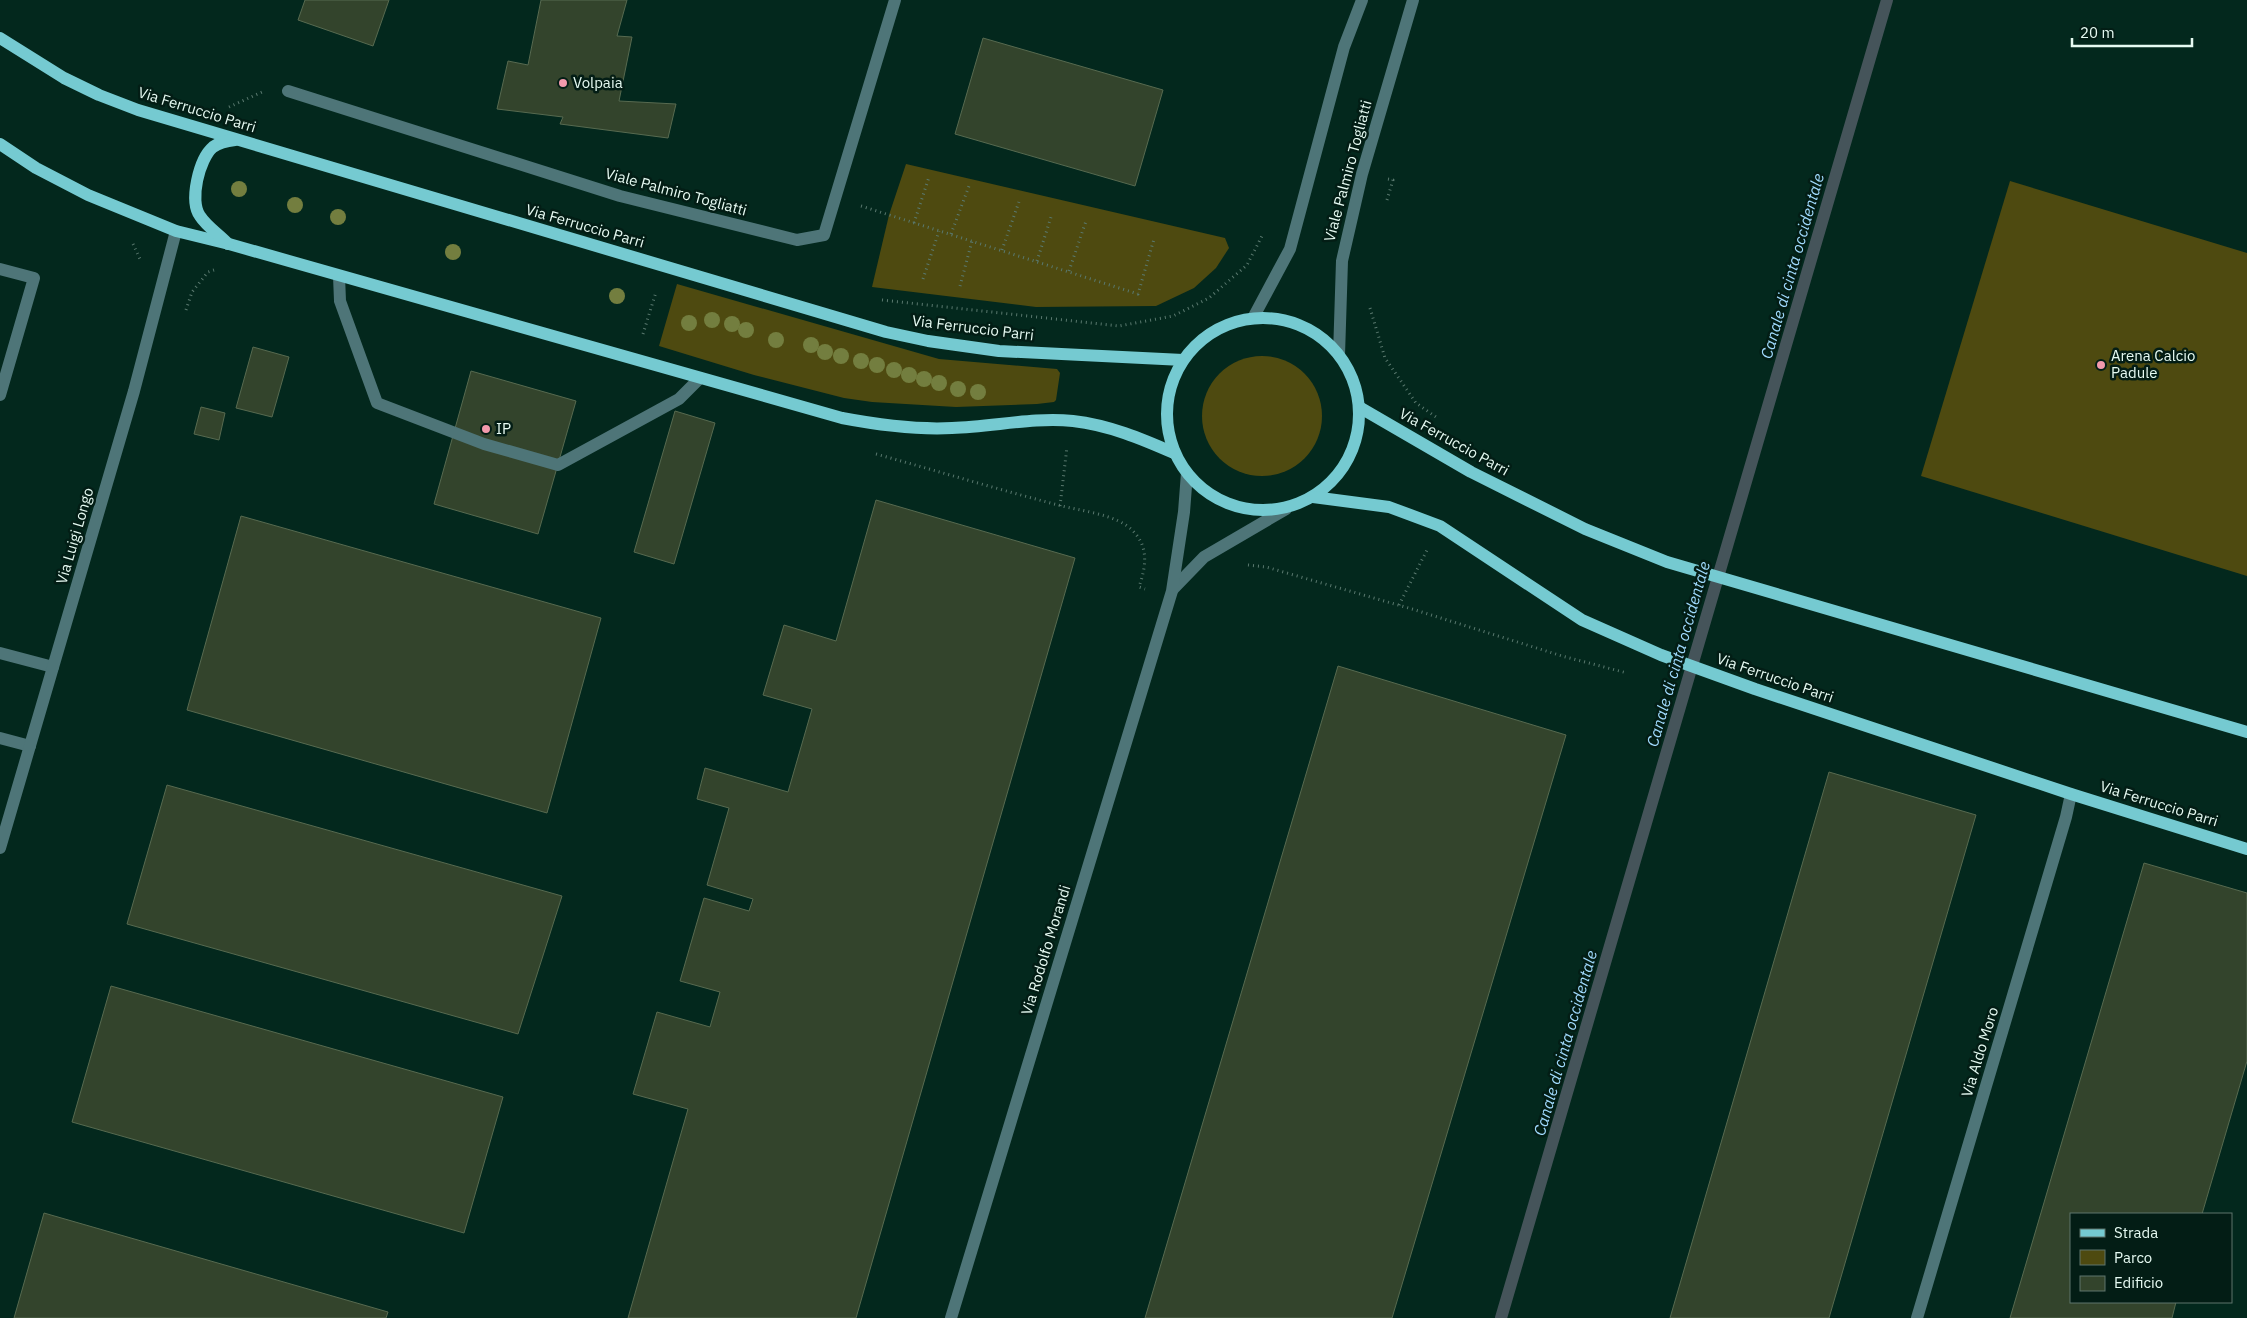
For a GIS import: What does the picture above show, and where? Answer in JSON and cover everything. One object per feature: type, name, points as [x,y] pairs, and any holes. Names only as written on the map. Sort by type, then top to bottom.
[{"type":"main road","name":"Via Ferruccio Parri","points":[[0,38],[64,78],[99,95],[138,110],[886,332],[1000,351],[1183,360]]},
{"type":"main road","points":[[229,244],[199,215],[195,192],[200,169],[212,148],[222,142],[238,140]]},
{"type":"main road","points":[[0,144],[36,168],[88,196],[176,231],[229,244],[842,418],[883,426],[953,428],[1015,421],[1071,421],[1089,423],[1135,436],[1174,453]]},
{"type":"main road","name":"Via Ferruccio Parri","points":[[1253,318],[1286,320],[1315,333],[1339,355],[1350,374],[1358,394],[1354,447],[1338,476],[1314,497],[1286,508],[1257,511],[1228,505],[1203,490],[1186,473],[1174,453],[1167,422],[1170,390],[1183,360],[1202,339],[1226,325],[1253,318]]},
{"type":"main road","name":"Via Ferruccio Parri","points":[[1358,407],[1471,472],[1585,529],[1667,562],[2247,732]]},
{"type":"main road","name":"Via Ferruccio Parri","points":[[1314,497],[1388,507],[1440,526],[1582,620],[1661,655],[1755,689],[2071,794],[2247,849]]},
{"type":"street","name":"Viale Palmiro Togliatti","points":[[288,91],[620,196],[797,240],[824,235],[895,0]]},
{"type":"street","points":[[1253,318],[1290,249],[1344,47],[1362,0]]},
{"type":"street","name":"Viale Palmiro Togliatti","points":[[1339,355],[1342,261],[1362,174],[1413,0]]},
{"type":"street","name":"Via Luigi Longo","points":[[0,848],[134,391],[176,231]]},
{"type":"street","points":[[0,269],[34,278],[0,395]]},
{"type":"street","points":[[338,276],[340,302],[377,403],[484,444],[558,465],[679,399],[700,378]]},
{"type":"street","name":"Via Rodolfo Morandi","points":[[951,1318],[1171,593],[1183,521],[1186,473]]},
{"type":"street","name":"Via Rodolfo Morandi","points":[[1171,593],[1184,576],[1204,557],[1286,508]]},
{"type":"street","points":[[0,652],[53,667]]},
{"type":"street","points":[[0,738],[30,746]]},
{"type":"street","name":"Via Aldo Moro","points":[[1917,1318],[2063,827],[2071,794]]},
{"type":"path","points":[[221,111],[260,92],[288,91]]},
{"type":"path","points":[[914,223],[929,177]]},
{"type":"path","points":[[1385,206],[1393,180]]},
{"type":"path","points":[[951,234],[969,186]]},
{"type":"path","points":[[835,198],[1138,294],[1154,239]]},
{"type":"path","points":[[1002,250],[1020,199]]},
{"type":"path","points":[[1037,261],[1052,214]]},
{"type":"path","points":[[1069,271],[1086,221]]},
{"type":"path","points":[[923,280],[939,231]]},
{"type":"path","points":[[960,286],[972,241]]},
{"type":"path","points":[[132,242],[141,263]]},
{"type":"path","points":[[635,359],[664,266]]},
{"type":"path","points":[[156,305],[186,311],[192,292],[208,272],[216,270]]},
{"type":"path","points":[[1369,305],[1385,358],[1416,403],[1444,422]]},
{"type":"path","points":[[868,452],[1060,506],[1112,518],[1133,530],[1144,549],[1144,571],[1139,587],[1171,593]]},
{"type":"path","points":[[1240,563],[1266,567],[1412,609],[1562,656],[1635,675]]},
{"type":"green space","points":[[906,164],[1225,238],[1229,248],[1216,268],[1194,288],[1156,306],[1036,307],[872,287],[889,215]]},
{"type":"green space","name":"Arena Calcio Padule","points":[[2010,181],[2247,253],[2247,576],[1921,476]]},
{"type":"green space","points":[[677,284],[939,359],[1057,369],[1060,373],[1056,400],[1054,402],[1037,404],[956,407],[872,402],[844,398],[754,375],[659,346]]},
{"type":"green space","points":[[1262,356],[1285,360],[1305,373],[1318,393],[1322,416],[1318,439],[1305,459],[1285,472],[1262,476],[1239,472],[1219,459],[1206,439],[1202,416],[1206,393],[1219,373],[1239,360]]},
{"type":"building","points":[[305,0],[389,0],[373,46],[298,20]]},
{"type":"building","name":"Volpaia","points":[[541,0],[627,0],[617,36],[632,37],[619,101],[676,104],[668,138],[560,124],[563,117],[497,109],[508,61],[528,65]]},
{"type":"building","points":[[983,38],[1163,90],[1135,186],[955,134]]},
{"type":"building","points":[[253,347],[289,357],[272,417],[236,408]]},
{"type":"building","points":[[471,371],[576,401],[538,534],[434,504]]},
{"type":"building","points":[[201,407],[225,413],[219,440],[194,434]]},
{"type":"building","points":[[675,411],[715,423],[674,564],[634,552]]},
{"type":"building","points":[[876,500],[1075,558],[856,1318],[628,1318],[688,1109],[633,1094],[657,1012],[710,1027],[720,992],[680,981],[704,898],[749,911],[753,899],[707,885],[729,808],[697,799],[705,768],[788,792],[812,709],[763,695],[784,625],[836,641]]},
{"type":"building","points":[[241,516],[601,618],[547,813],[187,710]]},
{"type":"building","points":[[1338,666],[1566,735],[1392,1318],[1145,1318]]},
{"type":"building","points":[[1829,772],[1976,815],[1829,1318],[1670,1318]]},
{"type":"building","points":[[167,785],[562,896],[518,1034],[127,924]]},
{"type":"building","points":[[2144,863],[2247,893],[2247,1061],[2202,1213],[2070,1213],[2070,1303],[2176,1303],[2172,1318],[2010,1318]]},
{"type":"building","points":[[111,986],[503,1097],[464,1233],[72,1122]]},
{"type":"building","points":[[44,1213],[388,1312],[386,1318],[14,1318]]},
{"type":"waterway","name":"Canale di cinta occidentale","points":[[1501,1318],[1887,0]]},
{"type":"place","name":"Volpaia","points":[[563,83]]},
{"type":"place","name":"Arena Calcio Padule","points":[[2101,365]]},
{"type":"place","name":"IP","points":[[486,429]]}]
